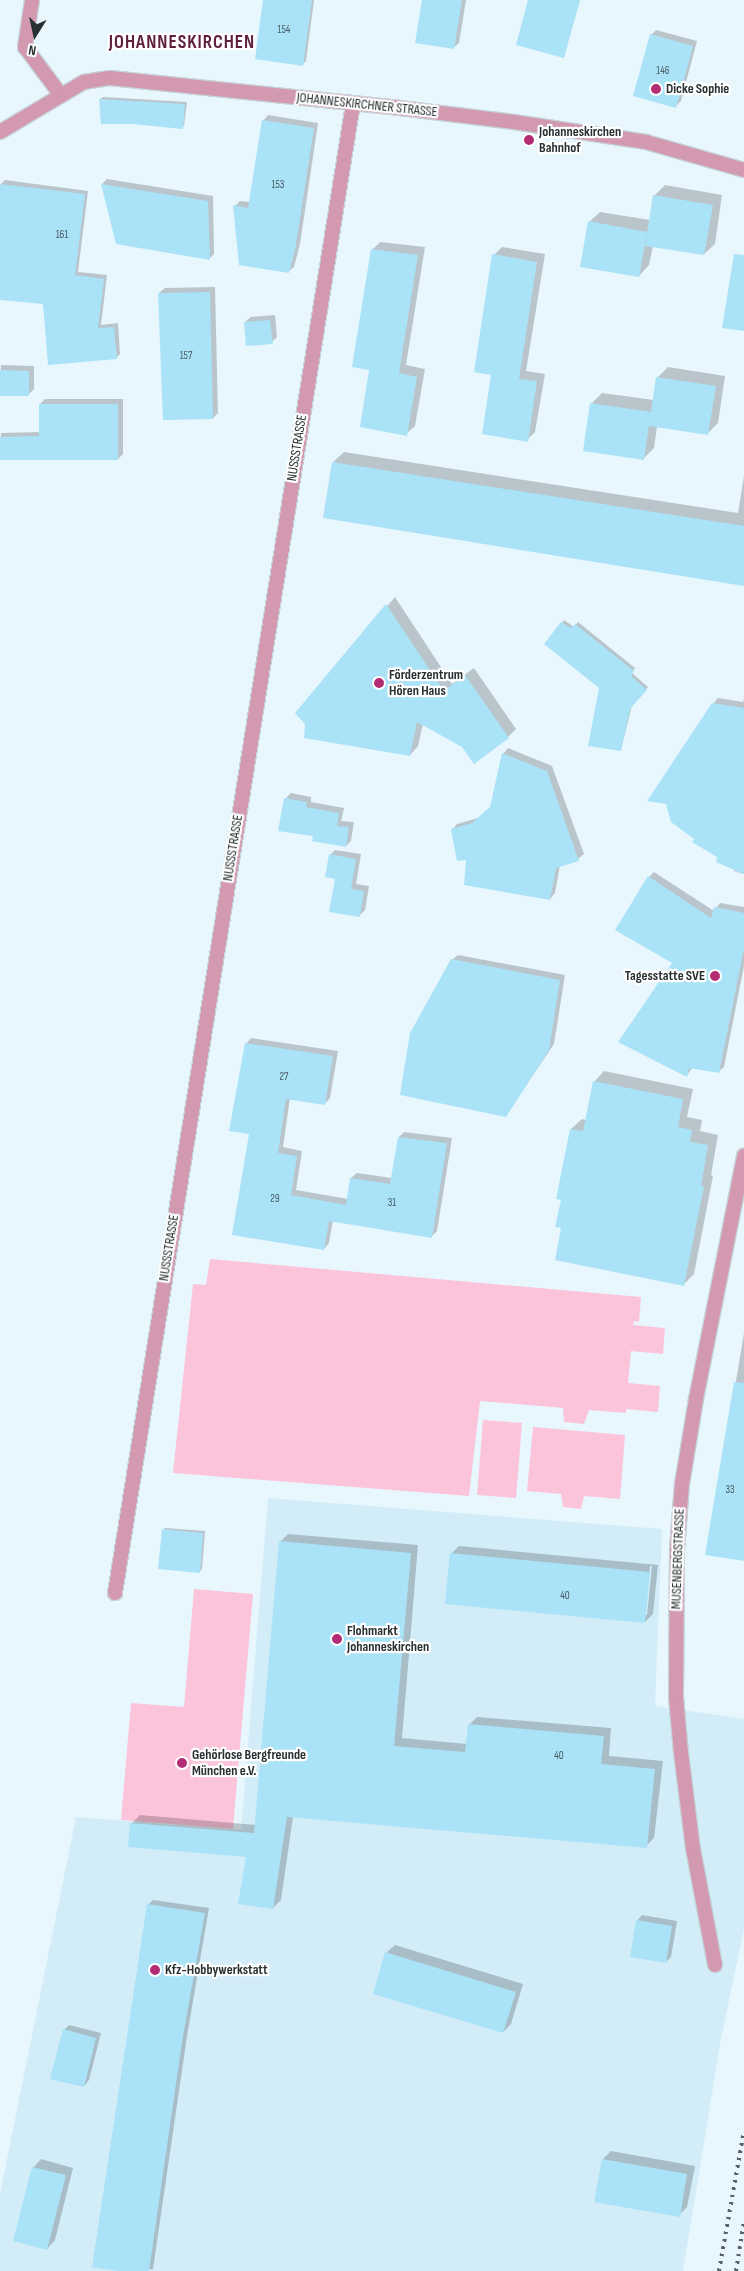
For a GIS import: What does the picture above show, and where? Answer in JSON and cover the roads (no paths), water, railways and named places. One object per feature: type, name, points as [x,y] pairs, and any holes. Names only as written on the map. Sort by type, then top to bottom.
[{"type":"street","points":[[32,0],[25,47],[60,94]]},
{"type":"street","name":"JOHANNESKIRCHNER STRASSE","points":[[0,132],[60,94],[84,82],[110,78],[514,122],[646,142],[744,170]]},
{"type":"street","name":"NUSSSTRASSE","points":[[116,1594],[353,104]]},
{"type":"street","name":"MUSENBERGSTRASSE","points":[[715,1965],[693,1849],[676,1697],[678,1529],[696,1399],[744,1156]]},
{"type":"railway","points":[[719,2271],[744,2131]]},
{"type":"railway","points":[[736,2271],[744,2221]]},
{"type":"place","name":"Dicke Sophie","points":[[656,89]]},
{"type":"place","name":"Johanneskirchen Bahnhof","points":[[529,140]]},
{"type":"place","name":"Förderzentrum Hören Haus","points":[[379,683]]},
{"type":"place","name":"Tagesstatte SVE","points":[[715,976]]},
{"type":"place","name":"Flohmarkt Johanneskirchen","points":[[337,1639]]},
{"type":"place","name":"Gehörlose Bergfreunde München e.V.","points":[[182,1763]]},
{"type":"place","name":"Kfz-Hobbywerkstatt","points":[[155,1970]]},
{"type":"district","name":"JOHANNESKIRCHEN","points":[[182,43]]}]
